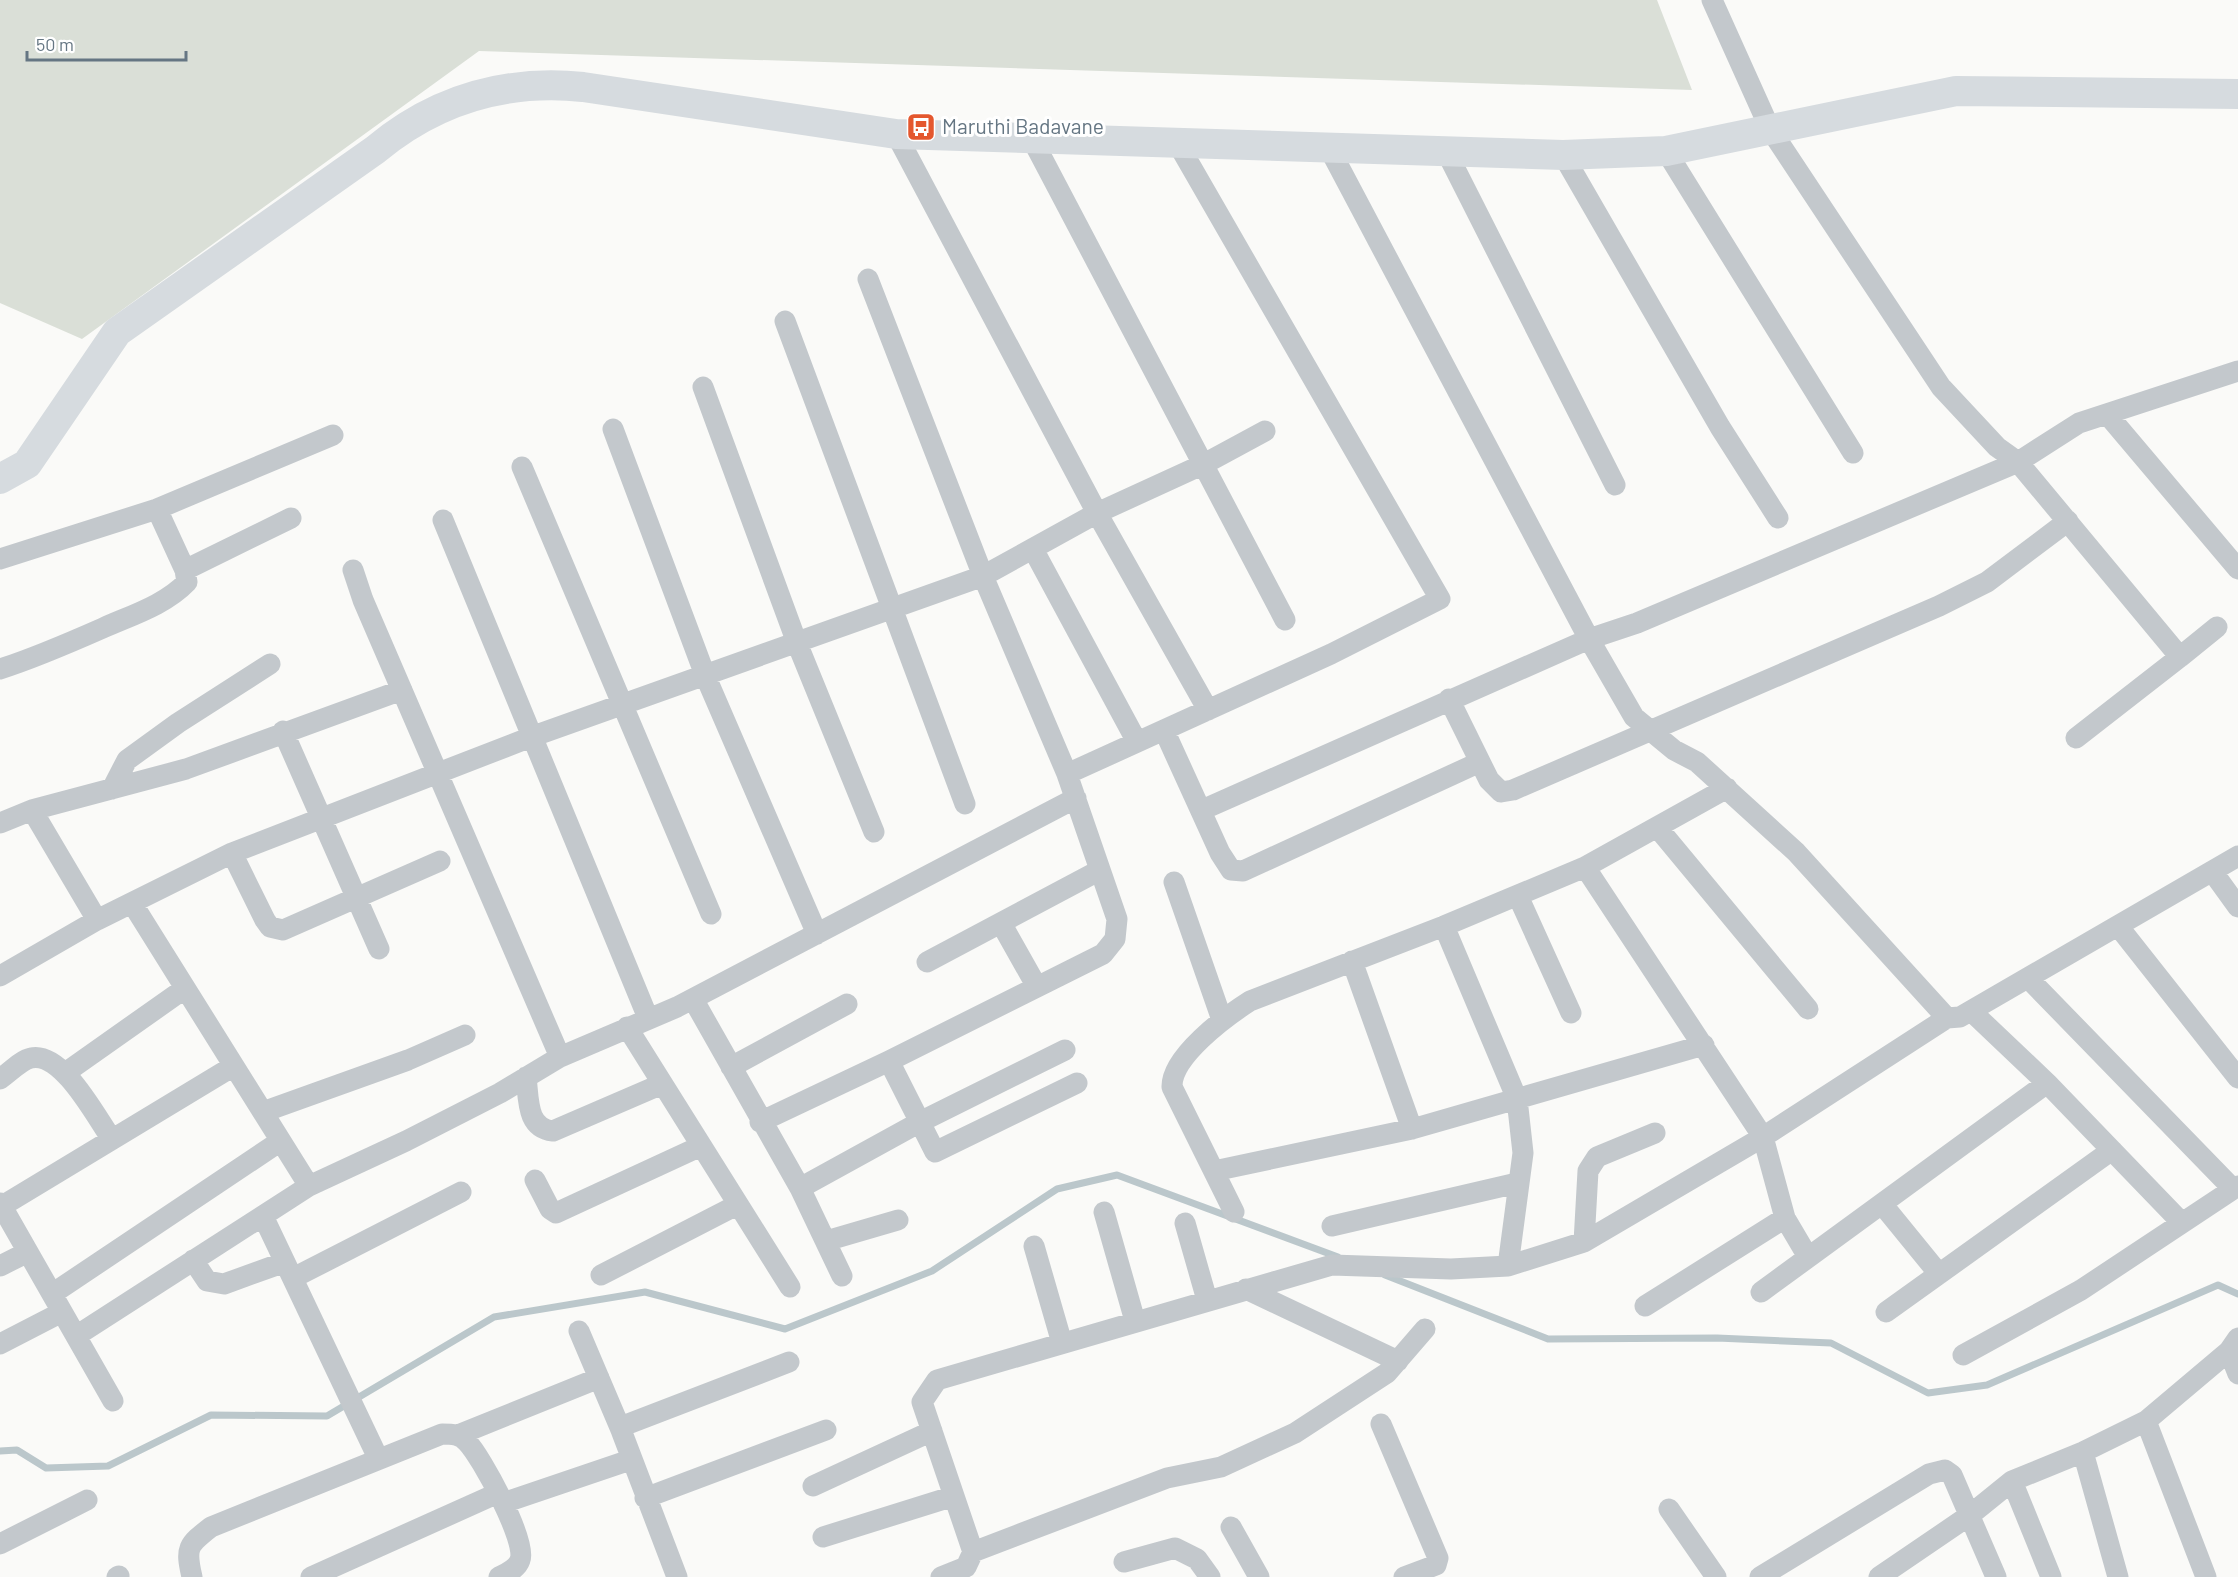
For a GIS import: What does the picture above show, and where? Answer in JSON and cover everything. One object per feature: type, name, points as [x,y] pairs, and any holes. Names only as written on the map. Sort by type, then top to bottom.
[{"type":"street","points":[[1712,0],[1770,129],[1941,387],[1997,447],[2018,462],[2180,657]]},
{"type":"street","points":[[0,479],[27,464],[117,332],[375,150],[399,130],[463,98],[510,87],[558,84],[896,134],[1563,155],[1666,151],[1956,91],[2238,94]]},
{"type":"street","points":[[896,134],[1097,513],[1208,710]]},
{"type":"street","points":[[1032,139],[1285,620]]},
{"type":"street","points":[[1067,774],[1331,654],[1440,598],[1178,144]]},
{"type":"street","points":[[1329,148],[1589,639],[1634,717],[1674,750],[1697,762],[1796,852],[1947,1018]]},
{"type":"street","points":[[1446,151],[1615,485]]},
{"type":"street","points":[[1666,151],[1853,453]]},
{"type":"street","points":[[1563,155],[1720,427],[1778,518]]},
{"type":"street","points":[[760,1122],[889,1061],[1102,954],[1114,939],[1117,919],[1067,774],[982,576],[868,279]]},
{"type":"street","points":[[784,321],[965,804]]},
{"type":"street","points":[[1202,810],[1589,639],[1637,623],[2018,462],[2079,423],[2238,371]]},
{"type":"street","points":[[703,387],[796,643],[874,832]]},
{"type":"street","points":[[2107,414],[2238,568]]},
{"type":"street","points":[[613,429],[705,675],[817,934]]},
{"type":"street","points":[[0,976],[97,920],[232,853],[531,737],[982,576],[1097,513],[1204,464],[1265,431]]},
{"type":"street","points":[[0,558],[157,509],[333,435]]},
{"type":"street","points":[[522,467],[621,706],[711,914]]},
{"type":"street","points":[[0,669],[28,660],[163,601],[187,582],[185,570],[157,509]]},
{"type":"street","points":[[185,570],[291,518]]},
{"type":"street","points":[[443,520],[648,1018]]},
{"type":"street","points":[[1449,699],[1489,780],[1501,792],[1513,790],[1647,730],[1939,606],[1986,582],[2068,521]]},
{"type":"street","points":[[1033,549],[1137,742]]},
{"type":"street","points":[[353,570],[402,690],[560,1057]]},
{"type":"street","points":[[2076,738],[2217,627]]},
{"type":"street","points":[[112,789],[128,760],[178,723],[270,664]]},
{"type":"street","points":[[0,823],[32,810],[186,769],[283,731],[402,690]]},
{"type":"street","points":[[1164,730],[1220,854],[1231,870],[1243,871],[1480,762]]},
{"type":"street","points":[[283,731],[379,949]]},
{"type":"street","points":[[1233,1212],[1172,1087],[1172,1076],[1182,1060],[1222,1020],[1250,1001],[1444,926],[1585,867],[1727,788]]},
{"type":"street","points":[[76,1336],[309,1186],[406,1141],[560,1057],[693,999],[1076,798]]},
{"type":"street","points":[[32,810],[97,920]]},
{"type":"street","points":[[1657,827],[1808,1009]]},
{"type":"street","points":[[232,853],[270,927],[283,930],[440,861]]},
{"type":"street","points":[[941,1577],[966,1567],[973,1552],[922,1402],[937,1380],[1332,1265],[1451,1269],[1508,1266],[1584,1242],[1763,1137],[1947,1018],[1960,1017],[1971,1011],[2238,856]]},
{"type":"street","points":[[1585,867],[1763,1137],[1785,1218],[1808,1257]]},
{"type":"street","points":[[927,962],[1100,870]]},
{"type":"street","points":[[2212,871],[2238,907]]},
{"type":"street","points":[[1174,882],[1222,1020]]},
{"type":"street","points":[[1518,896],[1571,1013]]},
{"type":"street","points":[[132,903],[183,989],[309,1186]]},
{"type":"street","points":[[1001,923],[1037,987]]},
{"type":"street","points":[[1444,926],[1517,1099],[1523,1153],[1517,1183],[1508,1266]]},
{"type":"street","points":[[2118,926],[2238,1078]]},
{"type":"street","points":[[1352,961],[1412,1129]]},
{"type":"street","points":[[1963,1355],[2081,1290],[2236,1188],[2028,978]]},
{"type":"street","points":[[65,1073],[183,989]]},
{"type":"street","points":[[693,999],[760,1122],[800,1188],[842,1276]]},
{"type":"street","points":[[731,1066],[847,1004]]},
{"type":"street","points":[[1971,1011],[2047,1083],[2182,1223]]},
{"type":"street","points":[[627,1027],[790,1287]]},
{"type":"street","points":[[263,1112],[408,1060],[465,1035]]},
{"type":"street","points":[[1214,1171],[1412,1129],[1704,1045]]},
{"type":"street","points":[[800,1188],[920,1122],[1065,1050]]},
{"type":"street","points":[[0,1079],[30,1058],[45,1058],[65,1073],[111,1138]]},
{"type":"street","points":[[889,1061],[935,1152],[1077,1083]]},
{"type":"street","points":[[112,1401],[1,1204],[232,1067]]},
{"type":"street","points":[[526,1077],[532,1121],[542,1130],[553,1131],[662,1084]]},
{"type":"street","points":[[1761,1292],[2047,1083]]},
{"type":"street","points":[[1584,1242],[1588,1172],[1597,1157],[1655,1133]]},
{"type":"street","points":[[0,1344],[279,1142]]},
{"type":"street","points":[[535,1180],[550,1209],[556,1213],[701,1146]]},
{"type":"street","points":[[1886,1312],[2112,1150]]},
{"type":"street","points":[[1332,1226],[1517,1183]]},
{"type":"street","points":[[193,1260],[207,1281],[224,1284],[289,1270],[461,1192]]},
{"type":"street","points":[[1882,1204],[1939,1274]]},
{"type":"street","points":[[601,1275],[737,1205]]},
{"type":"street","points":[[1104,1212],[1135,1321]]},
{"type":"street","points":[[264,1216],[378,1458]]},
{"type":"street","points":[[1645,1306],[1785,1218]]},
{"type":"street","points":[[826,1241],[898,1220]]},
{"type":"street","points":[[1185,1223],[1208,1300]]},
{"type":"street","points":[[1034,1246],[1062,1342]]},
{"type":"street","points":[[0,1266],[28,1252]]},
{"type":"street","points":[[1245,1289],[1398,1361]]},
{"type":"street","points":[[973,1552],[1167,1478],[1221,1467],[1253,1454],[1304,1428],[1387,1373],[1425,1329]]},
{"type":"street","points":[[579,1331],[621,1430],[630,1460],[677,1577]]},
{"type":"street","points":[[2233,1345],[2238,1374]]},
{"type":"street","points":[[1892,1574],[2012,1481],[2083,1452],[2146,1421],[2233,1345]]},
{"type":"street","points":[[621,1430],[628,1424],[789,1362]]},
{"type":"street","points":[[192,1577],[187,1557],[190,1544],[211,1527],[378,1458],[442,1434],[458,1435],[599,1378]]},
{"type":"street","points":[[2146,1421],[2206,1577]]},
{"type":"street","points":[[1381,1425],[1438,1558],[1436,1565],[1428,1570],[1404,1577]]},
{"type":"street","points":[[645,1498],[826,1430]]},
{"type":"street","points":[[813,1486],[932,1431]]},
{"type":"street","points":[[458,1435],[469,1443],[501,1498],[521,1543],[521,1559],[510,1572],[499,1577]]},
{"type":"street","points":[[2083,1452],[2118,1577]]},
{"type":"street","points":[[312,1577],[501,1498],[630,1460]]},
{"type":"street","points":[[1760,1577],[1929,1474],[1945,1470],[1952,1475],[1996,1577]]},
{"type":"street","points":[[2012,1481],[2051,1577]]},
{"type":"street","points":[[824,1537],[954,1496]]},
{"type":"street","points":[[0,1544],[87,1500]]},
{"type":"street","points":[[1669,1509],[1716,1577]]},
{"type":"street","points":[[1231,1527],[1259,1577]]},
{"type":"street","points":[[1124,1562],[1175,1548],[1197,1559],[1210,1577]]},
{"type":"shaded area","points":[[0,0],[1657,0],[1692,90],[479,51],[82,339],[0,303]]},
{"type":"waterway","points":[[0,1451],[17,1450],[46,1468],[108,1466],[211,1415],[327,1416],[494,1317],[645,1292],[785,1329],[932,1271],[1057,1189],[1117,1175],[1338,1257]]},
{"type":"waterway","points":[[1385,1275],[1548,1339],[1717,1338],[1831,1343],[1928,1393],[1987,1385],[2218,1285],[2238,1294]]},
{"type":"place","name":"Maruthi Badavane","points":[[921,127]]}]
